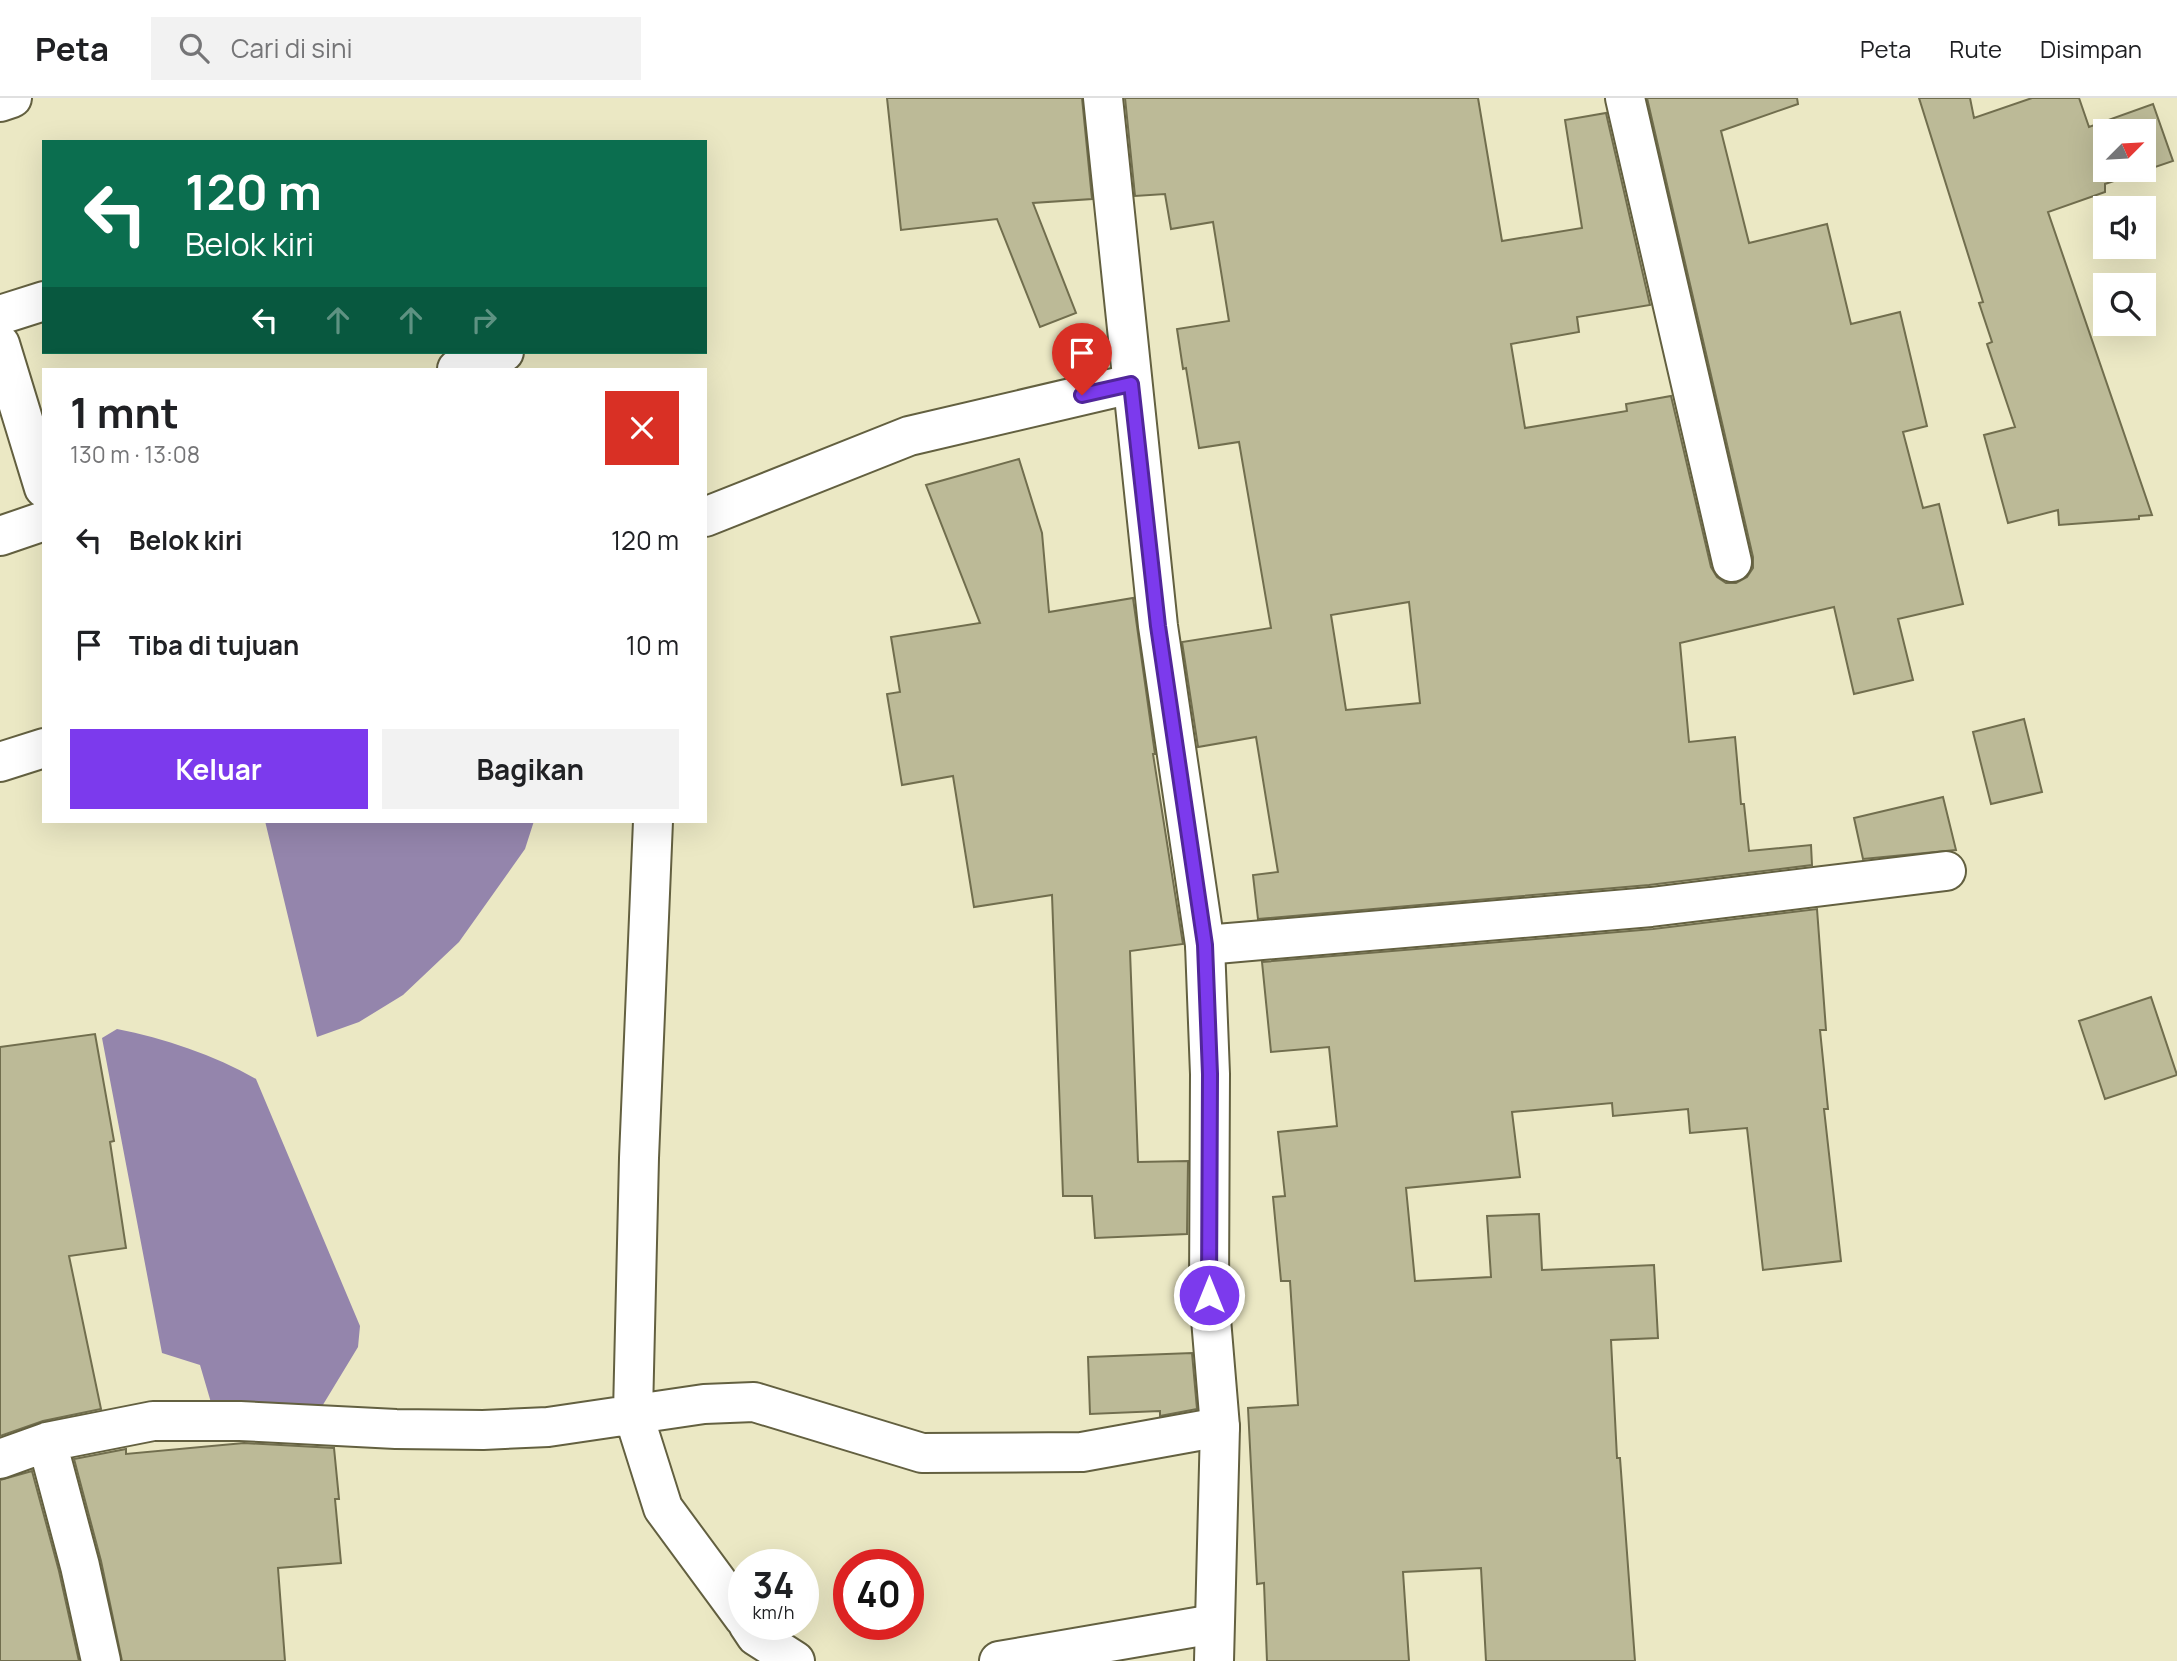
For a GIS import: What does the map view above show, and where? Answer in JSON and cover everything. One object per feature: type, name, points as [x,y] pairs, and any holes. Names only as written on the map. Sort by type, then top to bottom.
[{"type":"street","points":[[0,102],[12,98]]},
{"type":"street","points":[[1016,1659],[1214,1642],[1220,1427],[1209,1295],[1210,1074],[1205,945],[1158,626],[1103,98]]},
{"type":"street","points":[[1625,98],[1732,562]]},
{"type":"street","points":[[0,316],[42,302]]},
{"type":"street","points":[[0,344],[42,481]]},
{"type":"street","points":[[460,368],[498,354]]},
{"type":"street","points":[[707,516],[909,436],[1131,384]]},
{"type":"street","points":[[0,536],[42,522]]},
{"type":"street","points":[[0,762],[42,749]]},
{"type":"street","points":[[653,823],[639,1158],[633,1413],[663,1508],[728,1607]]},
{"type":"street","points":[[1205,945],[1651,907],[1946,871]]},
{"type":"street","points":[[0,1459],[47,1442],[153,1422],[240,1421],[396,1429],[483,1430],[548,1427],[704,1404],[754,1402],[922,1453],[1082,1452],[1220,1427]]},
{"type":"street","points":[[47,1442],[80,1566],[101,1661]]},
{"type":"street","points":[[755,1640],[795,1661]]},
{"type":"shaded area","points":[[265,823],[533,823],[525,849],[459,942],[403,995],[359,1022],[317,1037]]},
{"type":"shaded area","points":[[117,1029],[188,1048],[256,1079],[360,1326],[358,1347],[321,1408],[212,1406],[200,1365],[162,1353],[102,1038]]},
{"type":"building","points":[[887,98],[1082,98],[1092,199],[1033,203],[1076,313],[1040,327],[997,219],[901,230]]},
{"type":"building","points":[[1125,98],[1478,98],[1502,241],[1582,228],[1565,120],[1606,113],[1650,305],[1577,317],[1579,332],[1511,344],[1525,428],[1627,411],[1626,404],[1671,396],[1711,567],[1717,577],[1726,583],[1736,583],[1747,577],[1753,568],[1753,557],[1647,98],[1797,98],[1798,104],[1721,131],[1749,243],[1827,224],[1851,324],[1900,312],[1927,426],[1903,432],[1923,508],[1939,504],[1963,604],[1898,619],[1913,680],[1854,694],[1834,607],[1680,643],[1689,742],[1735,737],[1741,804],[1744,804],[1749,851],[1811,845],[1812,865],[1649,885],[1258,919],[1253,875],[1278,872],[1256,737],[1198,747],[1182,642],[1271,628],[1239,442],[1199,448],[1177,329],[1229,321],[1213,222],[1171,229],[1165,194],[1135,196]],"holes":[[[1409,602],[1420,703],[1346,710],[1331,615]]]},
{"type":"building","points":[[1919,98],[1970,98],[1974,118],[2032,98],[2079,98],[2089,127],[2093,126],[2093,182],[2111,182],[2105,184],[2105,192],[2048,212],[2152,515],[2139,516],[2139,519],[2059,525],[2058,510],[2008,523],[1984,435],[2015,427],[1987,344],[1992,342],[1979,303],[1983,302]]},
{"type":"building","points":[[2153,104],[2173,161],[2156,167],[2156,119],[2111,119]]},
{"type":"building","points":[[1019,459],[1042,533],[1049,612],[1133,598],[1153,754],[1183,944],[1130,951],[1138,1162],[1188,1161],[1187,1234],[1095,1238],[1092,1196],[1063,1196],[1052,895],[974,907],[953,776],[902,785],[887,694],[900,692],[891,637],[980,623],[926,485]]},
{"type":"building","points":[[2024,719],[2042,792],[1991,804],[1973,732]]},
{"type":"building","points":[[1943,797],[1956,850],[1863,859],[1854,818]]},
{"type":"building","points":[[1817,909],[1826,1030],[1820,1030],[1828,1109],[1824,1109],[1841,1261],[1763,1270],[1747,1128],[1690,1133],[1688,1109],[1613,1116],[1612,1103],[1512,1112],[1520,1177],[1406,1188],[1415,1281],[1491,1277],[1487,1216],[1539,1214],[1542,1270],[1654,1265],[1658,1338],[1611,1340],[1617,1458],[1620,1458],[1635,1661],[1486,1661],[1481,1568],[1403,1572],[1409,1661],[1267,1661],[1264,1583],[1257,1584],[1248,1408],[1298,1405],[1290,1281],[1281,1281],[1273,1197],[1285,1196],[1278,1132],[1337,1126],[1329,1047],[1271,1052],[1262,962],[1653,929]]},
{"type":"building","points":[[2151,997],[2177,1075],[2105,1099],[2079,1021]]},
{"type":"building","points":[[95,1034],[114,1141],[110,1142],[126,1248],[69,1256],[101,1409],[43,1421],[0,1436],[0,1047]]},
{"type":"building","points":[[1192,1353],[1197,1409],[1160,1416],[1160,1411],[1090,1414],[1088,1357]]},
{"type":"building","points":[[244,1443],[334,1448],[339,1499],[335,1499],[341,1563],[278,1568],[285,1661],[122,1661],[101,1561],[74,1459],[126,1449],[126,1454]]},
{"type":"building","points":[[32,1471],[59,1571],[79,1661],[0,1661],[0,1480]]},
{"type":"route","points":[[1082,395],[1131,384],[1158,626],[1205,945],[1210,1074],[1209,1295]]}]
